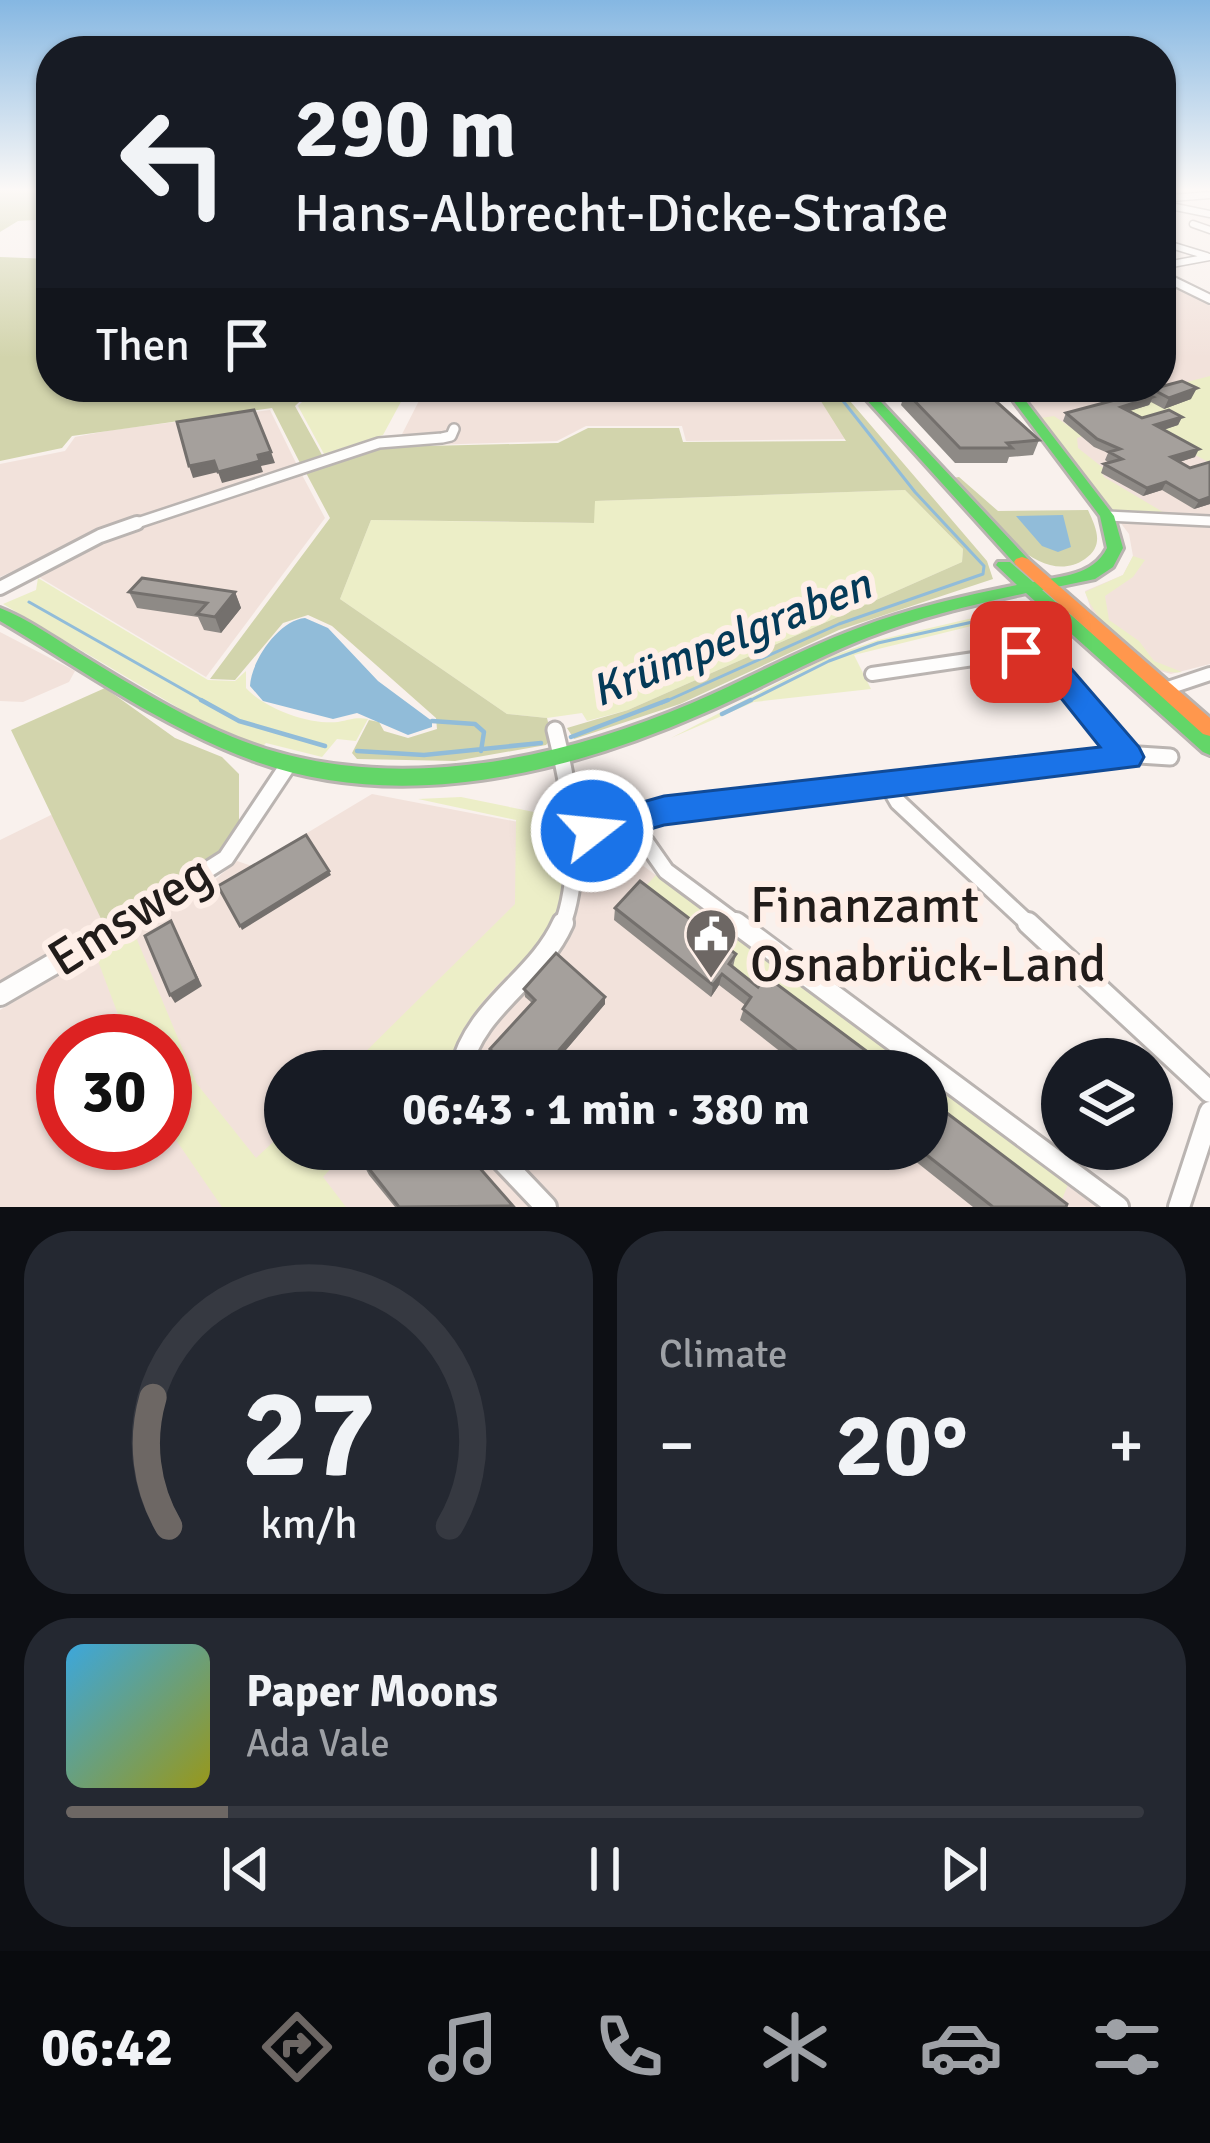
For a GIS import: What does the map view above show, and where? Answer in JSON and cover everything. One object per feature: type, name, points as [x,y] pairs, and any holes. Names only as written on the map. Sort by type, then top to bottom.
[{"type":"main road","points":[[863,402],[1013,564],[1210,747]]},
{"type":"main road","points":[[874,402],[1013,564]]},
{"type":"main road","points":[[0,614],[188,721],[288,765],[352,775],[452,775],[561,758],[639,734],[867,631],[1089,574],[1107,564],[1115,548],[1107,516],[1020,402]]},
{"type":"main road","points":[[1036,586],[1210,729]]},
{"type":"street","points":[[1176,247],[1209,257]]},
{"type":"street","points":[[1176,263],[1209,257]]},
{"type":"street","points":[[1176,282],[1210,299]]},
{"type":"street","points":[[0,588],[100,536],[365,446],[418,438]]},
{"type":"street","points":[[1107,516],[1210,521]]},
{"type":"street","points":[[872,674],[1021,652],[1038,656],[1127,757]]},
{"type":"street","points":[[1161,690],[1210,674]]},
{"type":"street","points":[[466,1050],[472,1030],[562,927],[573,887],[571,825],[555,730]]},
{"type":"street","points":[[571,825],[592,831],[664,811],[1127,757],[1170,757]]},
{"type":"street","name":"Emsweg","points":[[0,995],[177,892],[226,858],[288,765]]},
{"type":"street","points":[[886,783],[898,802],[1210,1092]]},
{"type":"street","points":[[631,821],[666,871],[1118,1207]]},
{"type":"street","points":[[1179,1207],[1210,1112]]},
{"type":"street","points":[[511,1170],[546,1207]]},
{"type":"shaded area","points":[[1176,284],[1210,300],[1210,664],[1171,674],[1160,671],[1091,610],[1085,591],[1123,575],[1133,556],[1129,534],[1029,402],[1176,402]]},
{"type":"shaded area","points":[[418,402],[822,402],[846,439],[686,441],[682,426],[586,426],[557,441],[396,446]]},
{"type":"shaded area","points":[[270,410],[297,465],[94,534],[0,577],[0,464],[65,451],[75,437]]},
{"type":"shaded area","points":[[301,473],[325,518],[206,677],[39,577],[108,539]]},
{"type":"shaded area","points":[[0,632],[75,671],[69,682],[23,702],[0,701]]},
{"type":"shaded area","points":[[372,794],[607,839],[892,1050],[264,1050],[264,1170],[948,1170],[948,1092],[1041,1161],[1041,1170],[1053,1170],[1103,1207],[0,1207],[0,1010],[205,888],[237,861],[252,866]]},
{"type":"shaded area","points":[[55,813],[104,925],[0,985],[0,840]]},
{"type":"green space","points":[[0,257],[36,258],[36,402],[299,402],[295,406],[322,455],[300,463],[272,408],[72,436],[62,448],[0,461]]},
{"type":"green space","points":[[1210,376],[1210,463],[1102,404],[1176,402],[1176,385]]},
{"type":"green space","points":[[302,402],[401,402],[383,435],[324,454],[298,406]]},
{"type":"green space","points":[[821,402],[851,402],[987,561],[993,579],[839,630],[680,704],[574,739],[567,728],[628,710],[962,562],[963,549],[905,490],[595,501],[594,523],[371,520],[340,599],[507,714],[547,718],[552,738],[546,745],[455,761],[357,759],[352,753],[369,720],[379,722],[384,731],[408,738],[437,729],[436,718],[332,626],[308,615],[283,623],[235,680],[210,679],[330,518],[305,471],[384,447],[558,443],[588,428],[679,428],[683,442],[846,441]]},
{"type":"green space","points":[[1054,416],[1083,436],[1077,438],[1078,448],[1107,471],[1104,477],[1173,518],[1113,510],[1041,418]]},
{"type":"green space","points":[[959,477],[998,511],[1088,510],[1096,530],[1095,548],[1085,559],[1067,566],[1029,556],[994,526],[952,478]]},
{"type":"green space","points":[[905,490],[963,549],[962,562],[628,710],[587,721],[582,713],[547,718],[507,714],[340,599],[371,520],[593,523],[594,501]]},
{"type":"green space","points":[[1133,556],[1145,560],[1133,577],[1105,596],[1109,620],[1139,641],[1154,661],[1182,672],[1153,666],[1124,646],[1085,592],[1123,575]]},
{"type":"green space","points":[[38,578],[208,680],[235,681],[246,671],[246,688],[288,714],[326,722],[368,719],[356,741],[337,739],[322,757],[266,743],[262,747],[194,717],[3,604],[36,590]]},
{"type":"green space","points":[[1020,607],[1063,633],[1012,616],[854,655],[871,689],[754,702],[671,738],[828,657],[878,640]]},
{"type":"green space","points":[[105,688],[175,738],[222,757],[239,774],[239,828],[210,862],[104,925],[11,730]]},
{"type":"green space","points":[[461,797],[534,812],[534,823],[542,825],[543,816],[557,823],[559,839],[564,839],[559,905],[536,946],[464,1028],[455,1050],[367,1050],[515,904],[516,820],[418,799]]},
{"type":"green space","points":[[656,875],[892,1050],[841,1050],[727,975],[733,965],[639,893]]},
{"type":"green space","points":[[133,930],[168,1014],[118,1014],[95,953]]},
{"type":"green space","points":[[192,1072],[256,1158],[264,1151],[264,1170],[330,1170],[323,1177],[346,1207],[222,1207],[192,1163]]},
{"type":"green space","points":[[948,1092],[1041,1161],[1041,1170],[1053,1170],[1069,1182],[1059,1207],[948,1128]]},
{"type":"water","points":[[1063,515],[1071,547],[1058,552],[1042,546],[1016,516]]},
{"type":"water","points":[[305,618],[328,628],[378,681],[432,721],[432,727],[408,735],[357,713],[333,719],[263,701],[250,686],[255,665],[276,634]]},
{"type":"building","points":[[1182,381],[1197,388],[1176,396],[1176,383]]},
{"type":"building","points":[[916,402],[997,402],[1039,440],[1007,443],[1012,448],[960,448]]},
{"type":"building","points":[[1107,402],[1137,402],[1121,407],[1142,418],[1169,410],[1182,417],[1155,425],[1199,449],[1171,457],[1190,468],[1210,462],[1210,497],[1199,501],[1166,482],[1147,488],[1104,464],[1122,459],[1109,452],[1120,449],[1097,439],[1066,413]]},
{"type":"building","points":[[254,410],[271,452],[258,455],[260,461],[218,472],[214,461],[189,466],[177,422]]},
{"type":"building","points":[[142,578],[235,592],[215,617],[197,614],[207,603],[129,592]]},
{"type":"building","points":[[306,835],[329,871],[240,926],[218,886]]},
{"type":"building","name":"Finanzamt Osnabrück-Land","points":[[640,881],[736,954],[729,964],[758,987],[766,976],[865,1050],[795,1050],[743,1009],[751,997],[722,974],[713,985],[615,908]]},
{"type":"building","points":[[171,921],[197,979],[170,995],[145,936]]},
{"type":"building","points":[[556,953],[605,997],[559,1050],[491,1050],[535,1000],[524,989]]},
{"type":"building","name":"Finanzamt Osnabrück-Land","points":[[948,1114],[1067,1204],[993,1207],[946,1170]]},
{"type":"building","points":[[370,1170],[481,1170],[513,1206],[399,1207]]},
{"type":"waterway","points":[[662,703],[839,624],[983,574],[984,566],[915,492],[844,402]]},
{"type":"waterway","name":"Krümpelgraben","points":[[29,602],[207,703]]},
{"type":"waterway","points":[[751,700],[829,661],[878,643],[1022,611]]},
{"type":"waterway","name":"Krümpelgraben","points":[[201,700],[239,721],[325,746]]},
{"type":"waterway","name":"Krümpelgraben","points":[[571,737],[668,700]]},
{"type":"waterway","points":[[722,714],[751,700]]},
{"type":"waterway","points":[[745,703],[751,700]]},
{"type":"waterway","points":[[432,721],[475,724],[484,732],[481,749]]},
{"type":"waterway","name":"Krümpelgraben","points":[[481,749],[541,743]]},
{"type":"waterway","name":"Krümpelgraben","points":[[357,751],[424,755],[481,749]]},
{"type":"traffic: fast","points":[[875,402],[1022,562]]},
{"type":"traffic: fast","points":[[0,614],[163,711],[263,756],[366,776],[420,777],[527,764],[679,716],[869,630],[950,605],[1089,575],[1107,564],[1115,548],[1107,516],[1020,402]]},
{"type":"traffic: fast","points":[[1004,565],[1210,747]]},
{"type":"traffic: slow","points":[[1022,562],[1210,729]]},
{"type":"place","name":"Finanzamt Osnabrück-Land","points":[[711,980]]},
{"type":"route","points":[[592,831],[664,811],[1127,757],[1051,666],[1021,652]]}]
